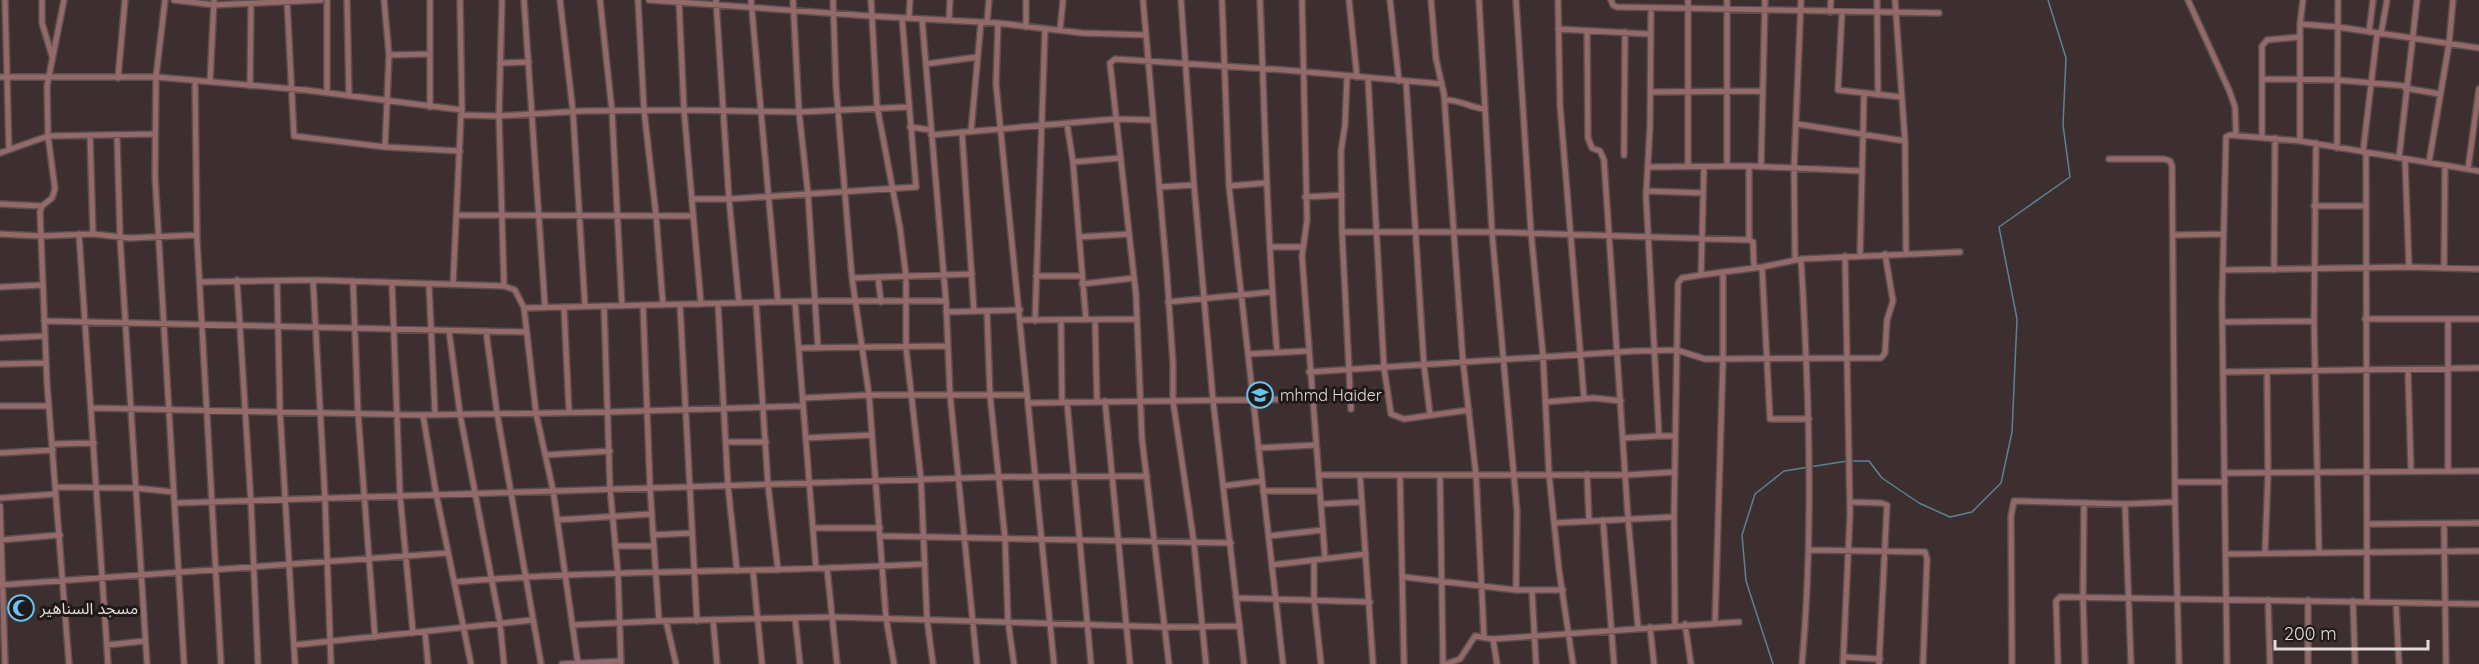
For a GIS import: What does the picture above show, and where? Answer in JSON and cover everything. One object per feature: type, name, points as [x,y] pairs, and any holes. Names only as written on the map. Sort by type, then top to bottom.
[{"type":"street","points":[[42,0],[42,23],[53,58]]},
{"type":"street","points":[[0,204],[42,206],[52,198],[55,189],[48,136],[48,77],[64,0]]},
{"type":"street","points":[[118,78],[125,0]]},
{"type":"street","points":[[165,0],[156,77],[158,236],[184,664]]},
{"type":"street","points":[[176,0],[236,2],[251,5],[321,0]]},
{"type":"street","points":[[327,0],[327,93]]},
{"type":"street","points":[[346,0],[348,96]]},
{"type":"street","points":[[384,0],[389,55],[385,147]]},
{"type":"street","points":[[430,0],[430,107]]},
{"type":"street","points":[[453,285],[462,112],[460,0]]},
{"type":"street","points":[[502,0],[499,116],[500,216],[504,286]]},
{"type":"street","points":[[524,0],[545,307]]},
{"type":"street","points":[[560,0],[573,112],[585,306]]},
{"type":"street","points":[[600,0],[612,111],[622,306]]},
{"type":"street","points":[[638,0],[644,110],[656,214],[663,305]]},
{"type":"street","points":[[649,0],[716,2],[751,8],[984,22],[1082,33],[1146,36]]},
{"type":"street","points":[[751,0],[778,302]]},
{"type":"street","points":[[793,0],[799,112],[808,194],[818,348]]},
{"type":"street","points":[[833,0],[838,110],[852,278],[869,395],[886,618],[894,664]]},
{"type":"street","points":[[871,0],[870,16],[877,106],[900,228],[906,276],[906,348],[921,480],[927,619],[933,664]]},
{"type":"street","points":[[909,18],[910,0]]},
{"type":"street","points":[[949,20],[950,0]]},
{"type":"street","points":[[971,131],[978,57],[989,0]]},
{"type":"street","points":[[1026,0],[1026,27]]},
{"type":"street","points":[[1060,30],[1063,0]]},
{"type":"street","points":[[1143,0],[1168,302],[1173,401],[1194,543],[1206,664]]},
{"type":"street","points":[[1180,0],[1213,400],[1244,664]]},
{"type":"street","points":[[1222,0],[1229,186],[1282,664]]},
{"type":"street","points":[[1260,0],[1266,183],[1277,352]]},
{"type":"street","points":[[1302,0],[1307,220],[1302,247],[1309,372],[1325,558]]},
{"type":"street","points":[[1348,0],[1357,77]]},
{"type":"street","points":[[1390,0],[1403,81],[1424,366],[1430,414]]},
{"type":"street","points":[[1431,0],[1436,59],[1445,100],[1463,362],[1476,475],[1484,637]]},
{"type":"street","points":[[1479,0],[1492,232],[1514,473],[1518,541],[1516,590]]},
{"type":"street","points":[[1516,0],[1531,233],[1543,355],[1549,474],[1573,664]]},
{"type":"street","points":[[1558,0],[1560,105],[1584,398]]},
{"type":"street","points":[[1611,0],[1614,7],[1634,8],[1939,13]]},
{"type":"street","points":[[1634,0],[1634,8]]},
{"type":"street","points":[[1688,0],[1688,167]]},
{"type":"street","points":[[1727,0],[1727,166]]},
{"type":"street","points":[[1761,167],[1765,0]]},
{"type":"street","points":[[1801,0],[1794,168],[1798,260],[1807,360],[1810,550],[1802,664]]},
{"type":"street","points":[[1830,12],[1831,0]]},
{"type":"street","points":[[1877,0],[1878,95]]},
{"type":"street","points":[[1895,0],[1894,13],[1905,141],[1906,253]]},
{"type":"street","points":[[2188,0],[2235,106],[2236,135]]},
{"type":"street","points":[[2300,141],[2300,24],[2303,0]]},
{"type":"street","points":[[2337,148],[2338,0]]},
{"type":"street","points":[[2369,32],[2373,0]]},
{"type":"street","points":[[2367,602],[2365,152],[2379,34],[2387,0]]},
{"type":"street","points":[[2409,267],[2402,158],[2406,87],[2417,0]]},
{"type":"street","points":[[2428,162],[2449,44],[2453,0]]},
{"type":"street","points":[[287,1],[294,136],[385,147],[460,151]]},
{"type":"street","points":[[679,2],[684,110],[701,304]]},
{"type":"street","points":[[716,2],[729,199],[739,303]]},
{"type":"street","points":[[210,82],[214,3]]},
{"type":"street","points":[[3,4],[3,77],[9,150]]},
{"type":"street","points":[[250,86],[251,5]]},
{"type":"street","points":[[1650,8],[1646,235],[1659,436]]},
{"type":"street","points":[[1842,12],[1837,89],[1901,97]]},
{"type":"street","points":[[692,199],[729,199],[916,188],[902,18]]},
{"type":"street","points":[[922,19],[946,302],[950,394],[977,664]]},
{"type":"street","points":[[998,23],[996,79],[1054,664]]},
{"type":"street","points":[[2300,24],[2338,27],[2479,48]]},
{"type":"street","points":[[1035,321],[1045,29]]},
{"type":"street","points":[[1558,29],[1649,34]]},
{"type":"street","points":[[1587,31],[1588,138],[1592,148],[1603,154],[1628,518],[1638,627]]},
{"type":"street","points":[[1624,155],[1625,32]]},
{"type":"street","points":[[2262,137],[2263,43],[2267,40],[2300,37]]},
{"type":"street","points":[[389,55],[430,54]]},
{"type":"street","points":[[926,64],[978,57]]},
{"type":"street","points":[[1169,664],[1147,476],[1140,400],[1134,278],[1115,119],[1112,60],[1305,72],[1443,84]]},
{"type":"street","points":[[500,63],[529,62]]},
{"type":"street","points":[[1347,76],[1345,125],[1341,151],[1347,370],[1351,409]]},
{"type":"street","points":[[3,77],[156,77],[327,93],[499,116],[644,110],[799,112],[877,106],[909,107]]},
{"type":"street","points":[[1368,78],[1384,368],[1391,414],[1404,419],[1469,410]]},
{"type":"street","points":[[2262,79],[2338,80],[2406,87],[2440,94]]},
{"type":"street","points":[[195,81],[197,235],[221,664]]},
{"type":"street","points":[[2468,169],[2479,89]]},
{"type":"street","points":[[1650,92],[1762,91]]},
{"type":"street","points":[[1860,255],[1864,94]]},
{"type":"street","points":[[1445,100],[1461,101],[1484,109]]},
{"type":"street","points":[[910,127],[931,132],[962,132],[1115,119],[1152,120]]},
{"type":"street","points":[[1067,124],[1073,162],[1086,320]]},
{"type":"street","points":[[1797,124],[1905,141]]},
{"type":"street","points":[[962,132],[974,311]]},
{"type":"street","points":[[0,153],[48,136],[156,134]]},
{"type":"street","points":[[90,135],[93,234]]},
{"type":"street","points":[[117,135],[120,237],[147,664]]},
{"type":"street","points":[[2227,664],[2223,234],[2227,135],[2316,143],[2479,171]]},
{"type":"street","points":[[2274,270],[2275,138]]},
{"type":"street","points":[[2316,143],[2314,321],[2319,552]]},
{"type":"street","points":[[1073,162],[1120,158]]},
{"type":"street","points":[[2109,159],[2164,159],[2172,163],[2179,664]]},
{"type":"street","points":[[1648,167],[1749,166],[1861,171]]},
{"type":"street","points":[[1749,166],[1749,240],[1752,241],[1754,268]]},
{"type":"street","points":[[2444,268],[2445,166]]},
{"type":"street","points":[[1701,275],[1704,167]]},
{"type":"street","points":[[1229,186],[1266,183]]},
{"type":"street","points":[[1159,187],[1194,185]]},
{"type":"street","points":[[1646,191],[1703,193]]},
{"type":"street","points":[[1305,197],[1342,195]]},
{"type":"street","points":[[42,206],[40,236],[46,363],[69,664]]},
{"type":"street","points":[[2314,206],[2365,206]]},
{"type":"street","points":[[457,215],[656,214],[693,216]]},
{"type":"street","points":[[1342,232],[1455,231],[1610,234],[1749,240]]},
{"type":"street","points":[[0,234],[40,236],[93,234],[120,237],[197,235]]},
{"type":"street","points":[[79,234],[108,664]]},
{"type":"street","points":[[1079,237],[1130,234]]},
{"type":"street","points":[[2174,235],[2223,234]]},
{"type":"street","points":[[1270,247],[1302,247]]},
{"type":"street","points":[[1675,625],[1674,517],[1678,283],[1682,278],[1798,260],[1860,255],[1960,252]]},
{"type":"street","points":[[1309,372],[1424,366],[1543,355],[1677,350],[1702,359],[1881,358],[1885,353],[1887,320],[1893,301],[1886,254]]},
{"type":"street","points":[[1843,664],[1850,550],[1845,256]]},
{"type":"street","points":[[1762,267],[1770,419],[1809,419]]},
{"type":"street","points":[[2223,270],[2409,267],[2479,269]]},
{"type":"street","points":[[1715,623],[1723,359],[1723,272]]},
{"type":"street","points":[[852,278],[972,274]]},
{"type":"street","points":[[1036,276],[1081,276]]},
{"type":"street","points":[[878,277],[881,302]]},
{"type":"street","points":[[1082,284],[1134,278]]},
{"type":"street","points":[[237,280],[251,500],[258,664]]},
{"type":"street","points":[[313,280],[331,664]]},
{"type":"street","points":[[277,281],[280,411],[295,664]]},
{"type":"street","points":[[200,282],[353,281],[504,286],[515,290],[524,308],[536,413],[553,490],[578,663]]},
{"type":"street","points":[[353,281],[358,413],[367,558],[375,637]]},
{"type":"street","points":[[392,284],[400,495],[413,633]]},
{"type":"street","points":[[0,287],[42,285]]},
{"type":"street","points":[[429,285],[435,414]]},
{"type":"street","points":[[1168,302],[1272,292]]},
{"type":"street","points":[[524,308],[814,301],[946,302]]},
{"type":"street","points":[[795,302],[816,568]]},
{"type":"street","points":[[756,303],[768,485],[778,570]]},
{"type":"street","points":[[680,304],[697,621]]},
{"type":"street","points":[[718,304],[728,486],[737,571]]},
{"type":"street","points":[[643,305],[651,514],[659,621]]},
{"type":"street","points":[[562,664],[621,662],[618,574],[610,488],[604,306]]},
{"type":"street","points":[[564,307],[569,412]]},
{"type":"street","points":[[946,312],[1020,310]]},
{"type":"street","points":[[987,312],[990,395],[1005,538],[1008,621],[1014,664]]},
{"type":"street","points":[[1021,320],[1137,319]]},
{"type":"street","points":[[2365,319],[2479,319]]},
{"type":"street","points":[[2448,319],[2448,471]]},
{"type":"street","points":[[1061,320],[1064,402],[1075,476],[1091,664]]},
{"type":"street","points":[[1095,320],[1097,401]]},
{"type":"street","points":[[44,321],[125,321],[240,326],[279,325],[354,329],[526,332]]},
{"type":"street","points":[[2223,322],[2314,321]]},
{"type":"street","points":[[449,331],[460,414],[500,623],[504,664]]},
{"type":"street","points":[[486,331],[496,412],[541,664]]},
{"type":"street","points":[[0,338],[45,336]]},
{"type":"street","points":[[799,348],[947,346]]},
{"type":"street","points":[[1248,354],[1308,351]]},
{"type":"street","points":[[0,364],[46,363]]},
{"type":"street","points":[[2224,372],[2479,368]]},
{"type":"street","points":[[2408,370],[2410,471]]},
{"type":"street","points":[[2265,552],[2268,473],[2267,372]]},
{"type":"street","points":[[803,398],[911,394],[1027,395]]},
{"type":"street","points":[[1546,402],[1584,398],[1621,401]]},
{"type":"street","points":[[1028,403],[1105,400],[1311,399]]},
{"type":"street","points":[[1105,400],[1130,664]]},
{"type":"street","points":[[0,406],[49,406]]},
{"type":"street","points":[[92,408],[423,415],[803,406]]},
{"type":"street","points":[[423,415],[436,494],[471,664]]},
{"type":"street","points":[[807,438],[872,435]]},
{"type":"street","points":[[1624,438],[1675,436]]},
{"type":"street","points":[[726,442],[766,442]]},
{"type":"street","points":[[0,453],[94,443]]},
{"type":"street","points":[[1257,448],[1316,445]]},
{"type":"street","points":[[545,455],[610,452]]},
{"type":"street","points":[[2224,473],[2479,471]]},
{"type":"street","points":[[1319,475],[1440,476],[1514,473],[1626,475],[1675,472]]},
{"type":"street","points":[[1360,474],[1373,664]]},
{"type":"street","points":[[1587,474],[1589,521]]},
{"type":"street","points":[[175,503],[959,478],[1147,476]]},
{"type":"street","points":[[1400,476],[1404,577],[1404,664]]},
{"type":"street","points":[[1440,476],[1445,664],[1460,659],[1475,636],[1493,639],[1638,627],[1739,622]]},
{"type":"street","points":[[1223,486],[1262,481]]},
{"type":"street","points":[[2175,482],[2225,482]]},
{"type":"street","points":[[0,498],[96,487],[174,492]]},
{"type":"street","points":[[1263,491],[1320,491]]},
{"type":"street","points":[[2012,664],[2011,507],[2014,501],[2018,499],[2125,504],[2175,502]]},
{"type":"street","points":[[1321,504],[1362,502]]},
{"type":"street","points":[[1844,657],[1879,661],[1887,505],[1881,502],[1850,502]]},
{"type":"street","points":[[2084,503],[2085,664]]},
{"type":"street","points":[[2125,504],[2131,664]]},
{"type":"street","points":[[0,506],[2,629],[5,664]]},
{"type":"street","points":[[557,520],[651,514]]},
{"type":"street","points":[[1554,523],[1674,517]]},
{"type":"street","points":[[1603,520],[1614,664]]},
{"type":"street","points":[[2367,524],[2479,523]]},
{"type":"street","points":[[2444,524],[2446,664]]},
{"type":"street","points":[[813,528],[880,528]]},
{"type":"street","points":[[1269,536],[1323,530]]},
{"type":"street","points":[[653,535],[692,533]]},
{"type":"street","points":[[0,540],[60,535]]},
{"type":"street","points":[[881,536],[1231,543]]},
{"type":"street","points":[[615,546],[653,546]]},
{"type":"street","points":[[1810,550],[1921,550],[1927,554],[1923,664]]},
{"type":"street","points":[[2226,554],[2479,551]]},
{"type":"street","points":[[1,585],[448,553]]},
{"type":"street","points":[[1272,565],[1366,554]]},
{"type":"street","points":[[1314,560],[1314,600],[1321,664]]},
{"type":"street","points":[[454,582],[655,572],[753,571],[925,564]]},
{"type":"street","points":[[827,568],[837,664]]},
{"type":"street","points":[[753,571],[762,664]]},
{"type":"street","points":[[1404,577],[1516,590],[1563,590]]},
{"type":"street","points":[[1532,591],[1536,664]]},
{"type":"street","points":[[1237,598],[1370,602]]},
{"type":"street","points":[[2058,664],[2057,599],[2227,599],[2479,604]]},
{"type":"street","points":[[2268,600],[2270,664]]},
{"type":"street","points":[[2308,600],[2308,664]]},
{"type":"street","points":[[2353,601],[2355,664]]},
{"type":"street","points":[[2396,604],[2399,664]]},
{"type":"street","points":[[572,626],[659,621],[832,617],[1165,627],[1240,626]]},
{"type":"street","points":[[795,618],[800,664]]},
{"type":"street","points":[[294,645],[533,620]]},
{"type":"street","points":[[713,620],[717,664]]},
{"type":"street","points":[[666,621],[676,664]]},
{"type":"street","points":[[1685,624],[1691,664]]},
{"type":"street","points":[[1650,627],[1654,664]]},
{"type":"street","points":[[424,632],[428,664]]},
{"type":"street","points":[[1493,639],[1497,664]]},
{"type":"street","points":[[107,645],[145,641]]},
{"type":"waterway","points":[[1852,461],[1869,461],[1882,478],[1919,503],[1950,517],[1972,512],[2001,483],[2012,432],[2017,319],[1999,227],[2070,177],[2063,125],[2066,58],[2048,0]]},
{"type":"waterway","points":[[1773,664],[1746,581],[1742,535],[1755,494],[1784,471],[1847,461]]},
{"type":"place","name":"mhmd Haider","points":[[1260,395]]},
{"type":"place","name":"مسجد السناهير","points":[[21,608]]}]
